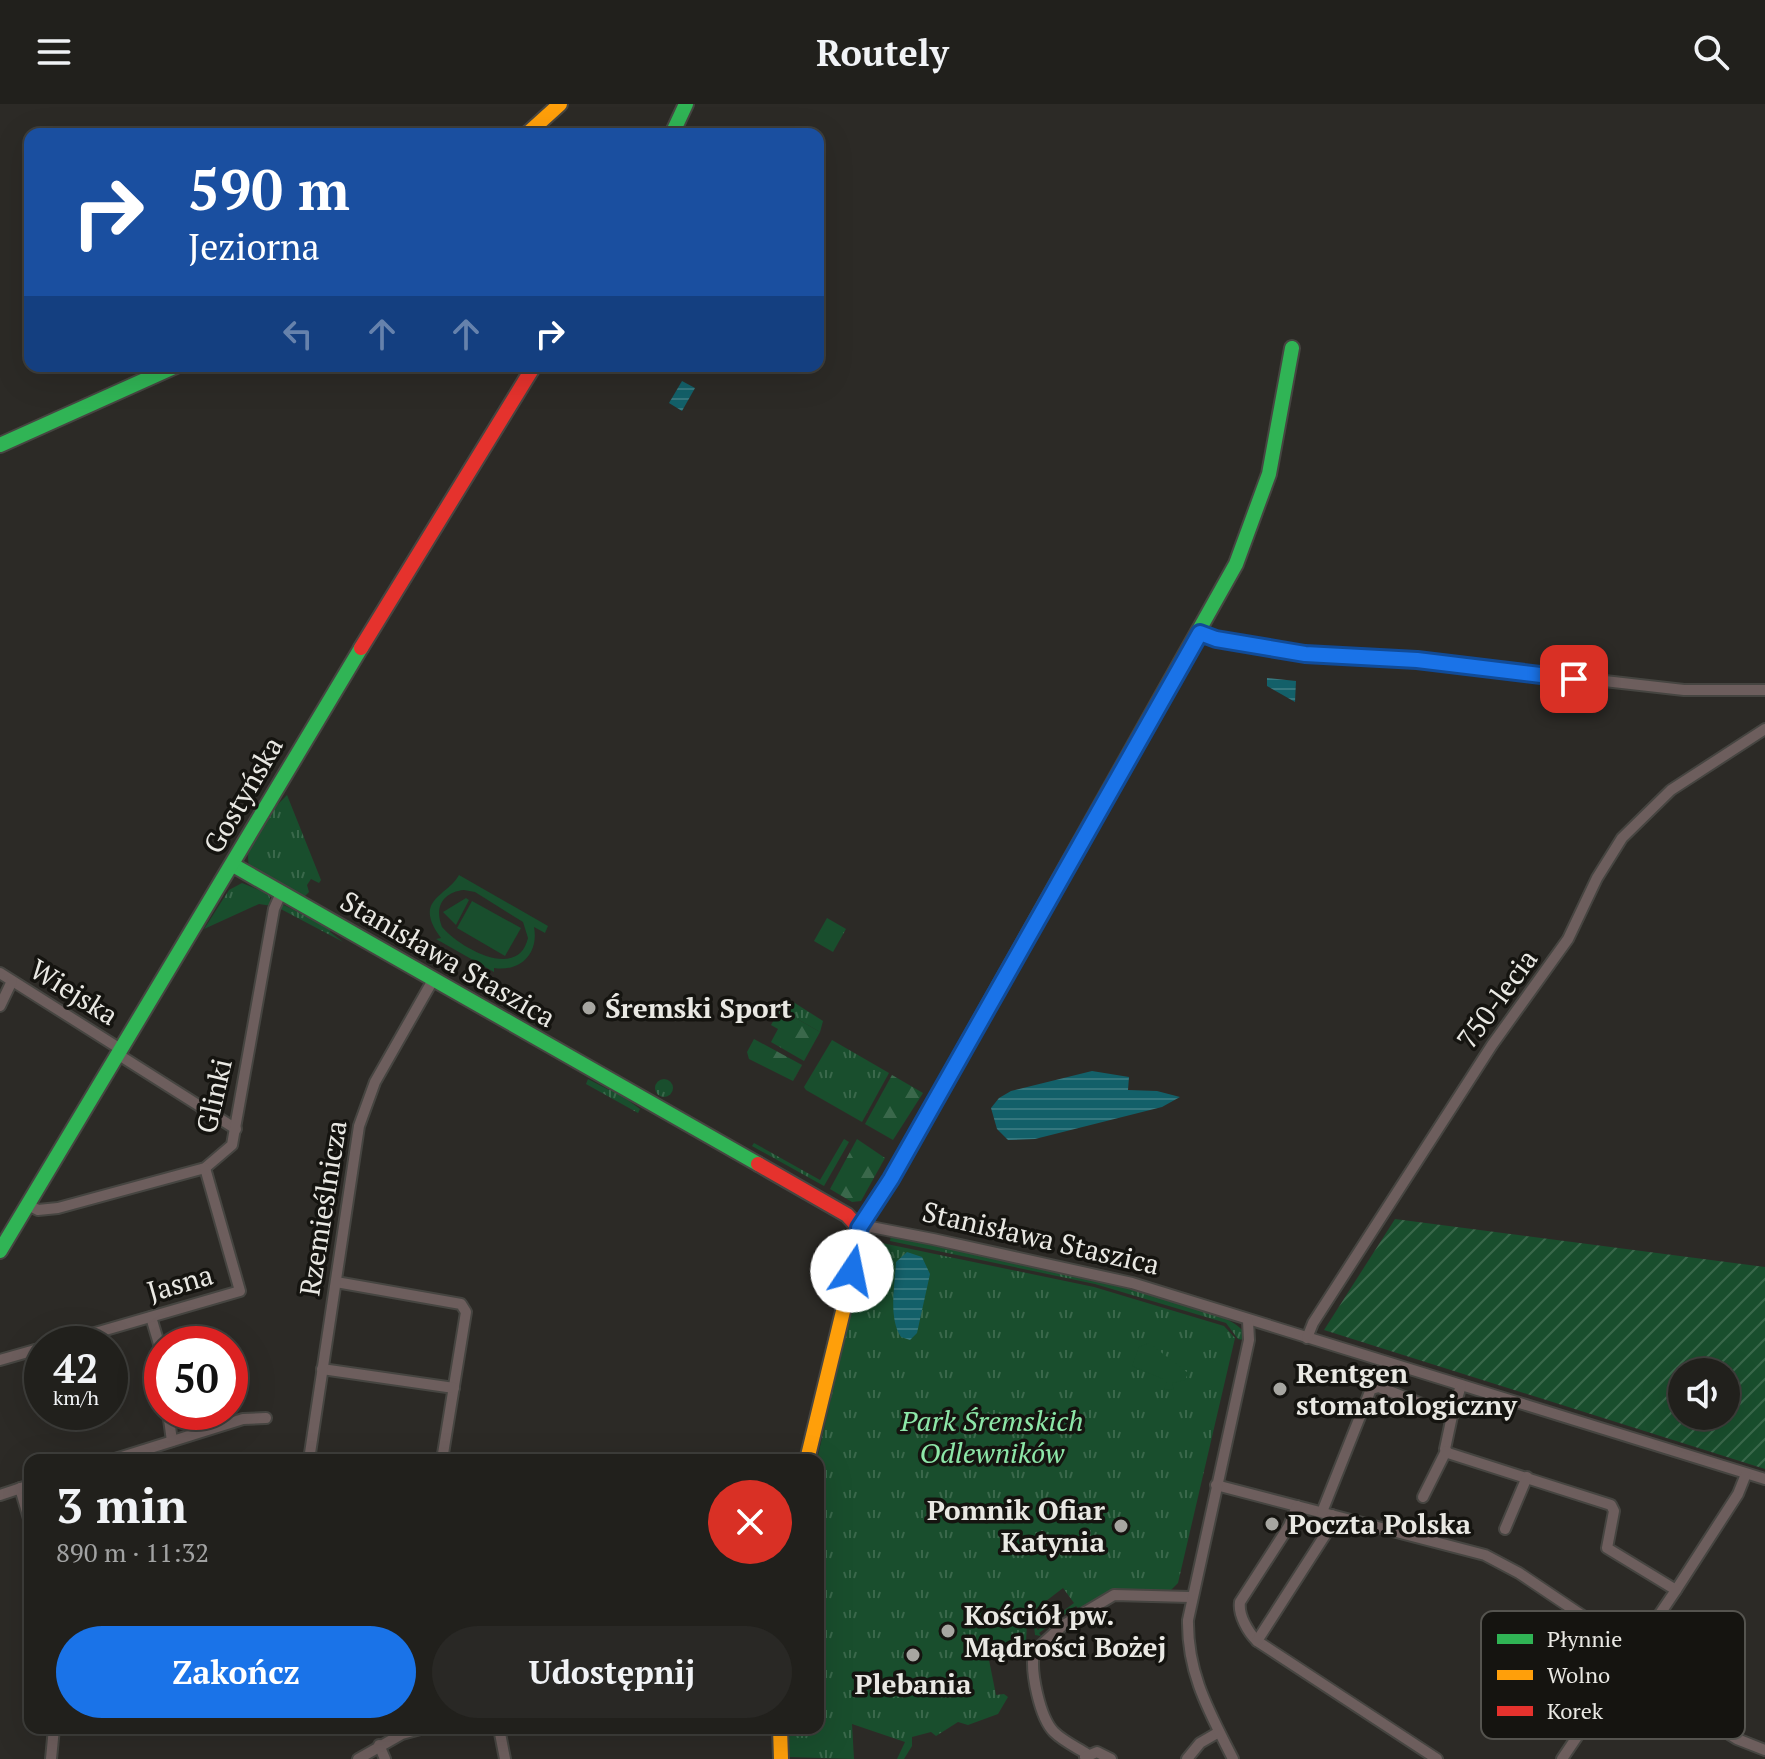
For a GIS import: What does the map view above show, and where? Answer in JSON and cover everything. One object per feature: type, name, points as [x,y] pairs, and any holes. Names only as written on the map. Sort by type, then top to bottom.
[{"type":"main road","points":[[534,128],[560,104]]},
{"type":"main road","points":[[675,128],[686,104]]},
{"type":"main road","points":[[808,1454],[860,1241],[859,1228],[891,1179],[1236,564],[1269,474],[1292,348]]},
{"type":"main road","points":[[0,445],[163,372]]},
{"type":"main road","name":"Gostyńska","points":[[0,1251],[530,372]]},
{"type":"main road","name":"Stanisława Staszica","points":[[233,865],[847,1215],[859,1228]]},
{"type":"main road","points":[[780,1734],[781,1759]]},
{"type":"street","points":[[1200,633],[1216,639],[1311,655],[1428,661],[1662,688],[1765,690]]},
{"type":"street","name":"750-lecia","points":[[1307,1338],[1313,1323],[1492,1045],[1568,939],[1597,878],[1622,838],[1663,796],[1765,729]]},
{"type":"street","name":"Glinki","points":[[28,1205],[38,1210],[58,1208],[205,1168],[232,1145],[274,909],[281,893]]},
{"type":"street","name":"Wiejska","points":[[0,973],[236,1129]]},
{"type":"street","name":"Rzemieślnicza","points":[[310,1454],[366,1103],[433,980]]},
{"type":"street","points":[[0,1006],[12,981]]},
{"type":"street","name":"Jasna","points":[[120,1326],[240,1291],[205,1168]]},
{"type":"street","name":"Stanisława Staszica","points":[[859,1228],[879,1228],[1081,1270],[1765,1479]]},
{"type":"street","points":[[336,1282],[461,1304],[466,1319],[443,1454]]},
{"type":"street","points":[[151,1317],[154,1326]]},
{"type":"street","points":[[1233,1759],[1191,1667],[1188,1627],[1190,1597],[1249,1340],[1248,1321]]},
{"type":"street","points":[[0,1360],[24,1353]]},
{"type":"street","points":[[322,1369],[454,1388]]},
{"type":"street","points":[[1423,1497],[1446,1451],[1461,1385]]},
{"type":"street","points":[[1257,1641],[1327,1532],[1327,1513],[1371,1389],[1379,1387],[1452,1416]]},
{"type":"street","points":[[133,1454],[246,1418],[266,1418]]},
{"type":"street","points":[[170,1430],[172,1441]]},
{"type":"street","points":[[1446,1451],[1611,1505],[1614,1511],[1607,1548],[1676,1590]]},
{"type":"street","points":[[1662,1611],[1738,1494],[1746,1474]]},
{"type":"street","points":[[1505,1529],[1527,1477]]},
{"type":"street","points":[[1216,1485],[1485,1555],[1519,1573],[1576,1611]]},
{"type":"street","points":[[0,1495],[24,1487]]},
{"type":"street","points":[[1297,1506],[1289,1526],[1239,1604],[1257,1641],[1437,1759]]},
{"type":"street","points":[[1111,1759],[1097,1752],[1085,1757],[1056,1735],[1046,1722],[1033,1677],[1034,1652],[1062,1626],[1114,1595],[1190,1597]]},
{"type":"street","points":[[1187,1759],[1200,1743],[1219,1732]]},
{"type":"street","points":[[51,1759],[53,1734]]},
{"type":"street","points":[[358,1759],[379,1745],[408,1734]]},
{"type":"street","points":[[500,1734],[505,1759]]},
{"type":"street","points":[[1562,1759],[1576,1739]]},
{"type":"street","points":[[1737,1739],[1765,1750]]},
{"type":"street","points":[[379,1745],[385,1759]]},
{"type":"green space","points":[[287,795],[321,880],[319,883],[311,879],[307,885],[309,892],[304,897],[250,868],[248,858],[249,848],[259,828]]},
{"type":"green space","points":[[459,875],[548,926],[545,933],[534,927],[534,945],[526,959],[512,967],[494,968],[494,972],[436,939],[441,938],[433,925],[431,907]],"holes":[[[457,891],[475,892],[523,922],[528,938],[522,951],[513,957],[501,959],[488,956],[462,944],[442,927],[439,913],[446,897]]]},
{"type":"green space","points":[[242,883],[269,894],[272,906],[259,904],[204,929],[229,890]]},
{"type":"green space","points":[[466,898],[469,900],[456,925],[443,912]]},
{"type":"green space","points":[[472,901],[521,928],[505,956],[457,928]]},
{"type":"green space","points":[[280,903],[331,929],[330,932],[343,942],[277,907]]},
{"type":"green space","points":[[827,918],[846,929],[833,952],[814,941]]},
{"type":"green space","points":[[787,998],[823,1021],[820,1032],[780,1009]]},
{"type":"green space","points":[[780,1009],[820,1032],[804,1061],[771,1042],[778,1029],[771,1025]]},
{"type":"green space","points":[[754,1039],[802,1065],[793,1081],[749,1059],[747,1052]]},
{"type":"green space","points":[[832,1040],[889,1073],[862,1122],[804,1087]]},
{"type":"green space","points":[[892,1075],[923,1093],[893,1140],[865,1124]]},
{"type":"green space","points":[[588,1079],[609,1090],[613,1089],[640,1109],[638,1113],[586,1084]]},
{"type":"green space","points":[[664,1079],[673,1088],[664,1097],[655,1088]]},
{"type":"green space","points":[[844,1139],[849,1142],[824,1186],[752,1146],[754,1143],[820,1180]]},
{"type":"green space","points":[[857,1139],[885,1158],[861,1201],[852,1202],[830,1189]]},
{"type":"green space","points":[[1395,1219],[1765,1267],[1765,1469],[1324,1330]]},
{"type":"green space","points":[[891,1235],[1020,1261],[1185,1303],[1223,1317],[1242,1330],[1244,1340],[1238,1339],[1226,1323],[1095,1284],[890,1241]]},
{"type":"green space","name":"Park Śremskich Odlewników","points":[[882,1243],[1094,1287],[1224,1326],[1235,1338],[1178,1583],[1170,1591],[1112,1590],[1080,1610],[1076,1606],[1039,1633],[1041,1636],[1035,1635],[1034,1626],[1038,1630],[1074,1603],[1063,1588],[1024,1618],[1027,1623],[1026,1642],[989,1660],[996,1695],[1008,1697],[998,1714],[968,1725],[958,1722],[936,1736],[931,1732],[912,1737],[912,1746],[904,1759],[897,1759],[905,1742],[852,1724],[854,1759],[788,1757],[788,1734],[824,1734],[824,1454],[818,1454],[864,1252],[878,1256]]},
{"type":"green space","points":[[1149,1343],[1188,1373],[1185,1380],[1172,1383],[1174,1390],[1164,1389],[1167,1382],[1163,1379],[1132,1366],[1139,1347]]},
{"type":"water","points":[[682,381],[695,388],[682,411],[669,403]]},
{"type":"water","points":[[1267,678],[1296,681],[1295,702],[1267,686]]},
{"type":"water","points":[[1092,1071],[1129,1077],[1128,1090],[1157,1091],[1180,1097],[1162,1107],[1035,1139],[1008,1140],[997,1129],[991,1108],[999,1098],[1011,1091]]},
{"type":"water","points":[[907,1252],[922,1257],[930,1274],[917,1333],[910,1340],[901,1337],[893,1311],[896,1262]]},
{"type":"traffic: fast","points":[[675,128],[686,104]]},
{"type":"traffic: fast","points":[[859,1228],[891,1179],[1236,564],[1269,474],[1292,348]]},
{"type":"traffic: fast","points":[[0,445],[163,372]]},
{"type":"traffic: fast","points":[[0,1251],[361,648]]},
{"type":"traffic: fast","points":[[233,865],[758,1164]]},
{"type":"traffic: slow","points":[[534,128],[560,104]]},
{"type":"traffic: slow","points":[[808,1454],[860,1241],[859,1228]]},
{"type":"traffic: slow","points":[[780,1734],[781,1759]]},
{"type":"traffic: jam","points":[[361,648],[530,372]]},
{"type":"traffic: jam","points":[[758,1164],[847,1215],[859,1228]]},
{"type":"place","name":"Śremski Sport","points":[[589,1008]]},
{"type":"place","name":"Rentgen stomatologiczny","points":[[1280,1389]]},
{"type":"place","name":"Poczta Polska","points":[[1272,1524]]},
{"type":"place","name":"Pomnik Ofiar Katynia","points":[[1121,1526]]},
{"type":"place","name":"Kościół pw. Mądrości Bożej","points":[[948,1631]]},
{"type":"place","name":"Plebania","points":[[913,1655]]},
{"type":"route","points":[[852,1271],[860,1241],[859,1228],[891,1179],[1200,633],[1216,639],[1305,654],[1417,660],[1574,679]]}]
